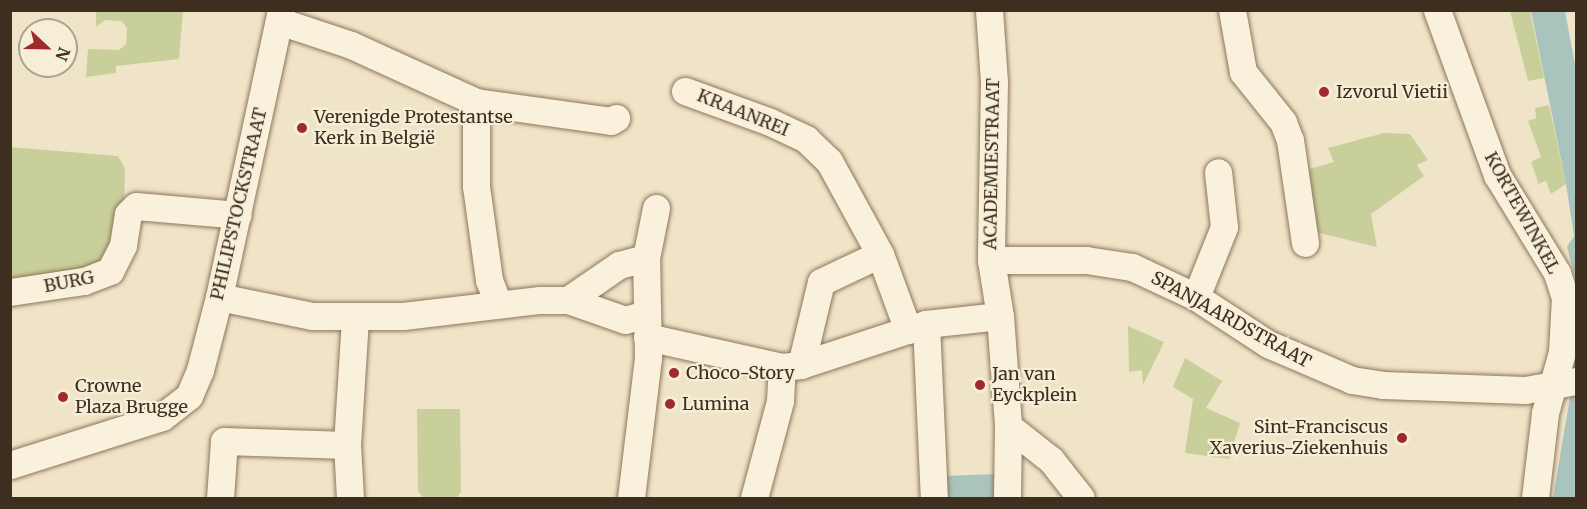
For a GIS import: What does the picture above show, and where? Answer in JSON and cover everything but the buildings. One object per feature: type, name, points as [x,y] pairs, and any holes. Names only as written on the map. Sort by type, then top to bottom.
[{"type":"street","name":"ACADEMIESTRAAT","points":[[989,10],[994,82],[991,260],[1000,316]]},
{"type":"street","points":[[1232,10],[1243,72],[1283,122],[1290,140],[1305,243]]},
{"type":"street","name":"KORTEWINKEL","points":[[1437,10],[1497,175],[1557,273],[1565,297],[1562,352],[1567,383],[1545,413],[1535,498]]},
{"type":"street","points":[[280,16],[351,45],[476,102],[610,121],[616,118]]},
{"type":"street","name":"PHILIPSTOCKSTRAAT","points":[[10,465],[162,417],[189,396],[200,370],[219,297],[280,16]]},
{"type":"street","name":"KRAANREI","points":[[685,91],[806,139],[829,161],[917,327]]},
{"type":"street","points":[[476,102],[476,186],[489,280],[498,304]]},
{"type":"street","points":[[1196,297],[1224,227],[1218,172]]},
{"type":"street","name":"BURG","points":[[10,292],[98,278],[118,258],[132,208],[152,206],[238,215]]},
{"type":"street","points":[[631,498],[647,325],[646,258],[656,208]]},
{"type":"street","points":[[754,498],[780,401],[822,282],[880,254]]},
{"type":"street","points":[[568,300],[619,265],[646,258]]},
{"type":"street","name":"SPANJAARDSTRAAT","points":[[991,260],[1086,260],[1132,267],[1196,297],[1268,344],[1352,380],[1450,388],[1567,383]]},
{"type":"street","points":[[219,297],[312,316],[355,317],[568,300],[614,318],[647,325],[792,366],[917,327],[1000,316],[1008,426],[1007,498]]},
{"type":"street","points":[[350,498],[347,445],[355,317]]},
{"type":"street","points":[[917,327],[935,487]]},
{"type":"street","points":[[1008,426],[1051,460],[1081,498]]},
{"type":"street","points":[[220,498],[224,441],[347,445]]},
{"type":"green space","points":[[96,11],[183,11],[179,59],[116,66],[116,73],[86,77],[88,49],[119,50],[126,44],[127,28],[122,21],[105,20],[96,27]]},
{"type":"green space","points":[[1510,11],[1530,11],[1544,78],[1528,81]]},
{"type":"green space","points":[[1549,105],[1566,184],[1551,194],[1546,181],[1538,184],[1531,162],[1541,157],[1528,121],[1536,118],[1535,108]]},
{"type":"green space","points":[[1384,133],[1410,134],[1428,160],[1417,165],[1424,176],[1371,214],[1377,247],[1315,232],[1302,171],[1334,162],[1328,148]]},
{"type":"green space","points":[[10,147],[118,156],[125,169],[124,208],[109,254],[88,274],[11,284]]},
{"type":"green space","points":[[1128,326],[1164,342],[1143,385],[1142,370],[1129,372]]},
{"type":"green space","points":[[1185,358],[1222,381],[1206,408],[1240,423],[1229,459],[1185,453],[1193,399],[1173,387]]},
{"type":"green space","points":[[417,409],[460,409],[461,492],[456,498],[424,498],[418,491]]},
{"type":"water","points":[[1531,11],[1565,11],[1576,70],[1576,281],[1567,247],[1574,236],[1566,184]]},
{"type":"water","points":[[1576,336],[1576,498],[1553,498],[1570,397]]},
{"type":"water","points":[[995,474],[995,498],[943,498],[945,476]]},
{"type":"place","name":"Izvorul Vietii","points":[[1324,92]]},
{"type":"place","name":"Verenigde Protestantse Kerk in België","points":[[302,128]]},
{"type":"place","name":"Choco-Story","points":[[674,373]]},
{"type":"place","name":"Jan van Eyckplein","points":[[980,385]]},
{"type":"place","name":"Crowne Plaza Brugge","points":[[63,397]]},
{"type":"place","name":"Lumina","points":[[670,404]]},
{"type":"place","name":"Sint-Franciscus Xaverius-Ziekenhuis","points":[[1402,438]]}]
